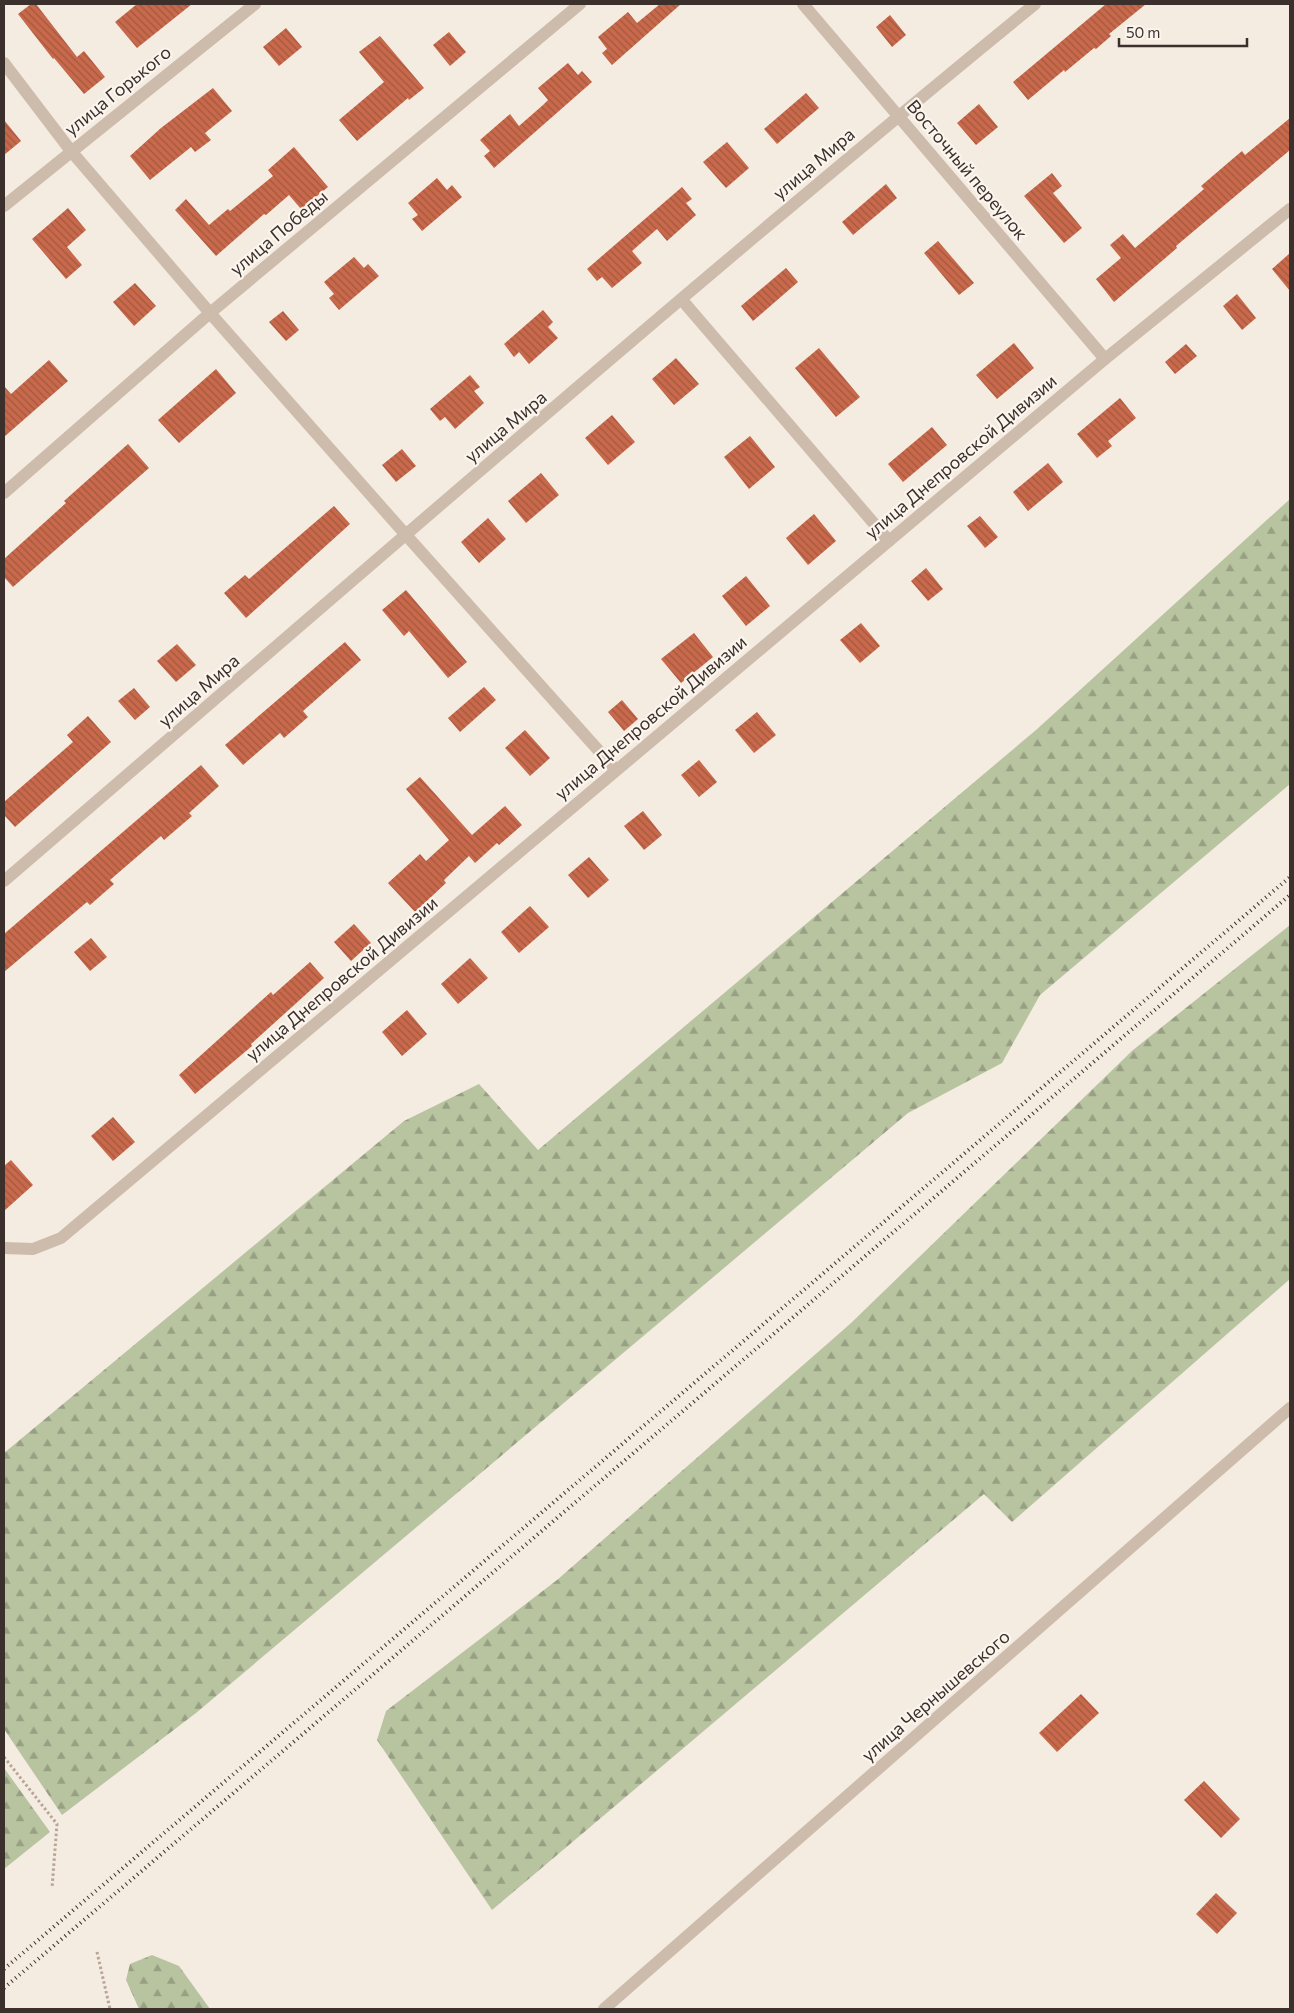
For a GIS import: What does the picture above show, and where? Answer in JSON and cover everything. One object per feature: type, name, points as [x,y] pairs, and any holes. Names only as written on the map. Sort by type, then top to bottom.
[{"type":"street","name":"улица Горького","points":[[4,206],[255,4]]},
{"type":"street","name":"улица Победы","points":[[4,493],[210,313],[580,4]]},
{"type":"street","name":"Восточный переулок","points":[[803,4],[1105,359]]},
{"type":"street","name":"улица Мира","points":[[4,882],[406,535],[898,116],[1036,4]]},
{"type":"street","points":[[4,63],[71,151],[210,313],[616,770]]},
{"type":"street","name":"улица Днепровской Дивизии","points":[[4,1248],[33,1249],[61,1238],[1105,359],[1290,209]]},
{"type":"street","points":[[682,300],[890,541]]},
{"type":"street","name":"улица Чернышевского","points":[[604,2009],[1290,1408]]},
{"type":"path","points":[[4,1756],[57,1824],[52,1888]]},
{"type":"path","points":[[97,1952],[110,2009]]},
{"type":"green space","points":[[1290,499],[1290,784],[1040,995],[1002,1063],[908,1113],[196,1713],[62,1815],[4,1729],[4,1453],[404,1121],[479,1084],[538,1150],[1036,730]]},
{"type":"green space","points":[[1290,925],[1290,1279],[1012,1522],[984,1494],[492,1910],[377,1740],[386,1711],[557,1580],[850,1324],[1133,1050]]},
{"type":"green space","points":[[4,1768],[50,1832],[4,1869]]},
{"type":"green space","points":[[152,1955],[179,1966],[210,2009],[139,2009],[126,1980],[130,1964]]},
{"type":"building","points":[[31,4],[36,4],[77,57],[84,51],[105,77],[84,94],[53,59],[18,14]]},
{"type":"building","points":[[137,4],[192,4],[137,48],[115,22]]},
{"type":"building","points":[[660,4],[681,4],[612,65],[602,53],[607,49],[598,37],[628,12],[637,23]]},
{"type":"building","points":[[1106,4],[1146,4],[1109,34],[1111,36],[1096,49],[1094,48],[1065,72],[1064,70],[1028,100],[1013,82]]},
{"type":"building","points":[[890,15],[906,35],[892,47],[876,27]]},
{"type":"building","points":[[286,28],[302,47],[279,66],[263,47]]},
{"type":"building","points":[[449,32],[466,52],[450,66],[433,45]]},
{"type":"building","points":[[380,36],[424,88],[409,100],[408,98],[357,141],[339,120],[384,82],[359,52]]},
{"type":"building","points":[[568,63],[578,75],[582,71],[592,82],[494,168],[484,156],[490,151],[480,140],[510,114],[519,126],[543,105],[548,100],[538,88]]},
{"type":"building","points":[[213,88],[232,111],[205,133],[211,140],[195,152],[191,147],[150,180],[130,156],[161,128]]},
{"type":"building","points":[[806,93],[819,108],[777,144],[764,129]]},
{"type":"building","points":[[979,104],[998,127],[976,145],[957,123]]},
{"type":"building","points":[[1290,118],[1290,150],[1176,246],[1177,248],[1114,302],[1096,279],[1121,258],[1110,245],[1123,234],[1135,248],[1204,189],[1201,186],[1242,151],[1245,155]]},
{"type":"building","points":[[4,120],[21,141],[4,155]]},
{"type":"building","points":[[727,142],[749,168],[726,188],[703,162]]},
{"type":"building","points":[[294,147],[328,187],[301,209],[289,195],[216,256],[175,210],[186,199],[209,225],[228,209],[230,211],[273,176],[268,170]]},
{"type":"building","points":[[1052,173],[1062,186],[1053,193],[1082,228],[1064,243],[1024,196]]},
{"type":"building","points":[[437,178],[447,190],[452,185],[462,197],[422,231],[412,219],[418,215],[408,203]]},
{"type":"building","points":[[886,184],[897,198],[853,235],[842,222]]},
{"type":"building","points":[[682,187],[692,199],[686,203],[696,215],[667,241],[657,229],[632,251],[642,263],[612,288],[602,277],[597,281],[587,269]]},
{"type":"building","points":[[68,208],[86,230],[67,247],[82,265],[66,279],[32,239]]},
{"type":"building","points":[[938,241],[974,283],[959,295],[924,253]]},
{"type":"building","points":[[1290,253],[1290,291],[1272,269]]},
{"type":"building","points":[[354,257],[364,268],[368,264],[379,276],[339,310],[329,298],[334,294],[324,282]]},
{"type":"building","points":[[786,268],[798,282],[753,321],[741,306]]},
{"type":"building","points":[[135,283],[156,306],[134,326],[113,302]]},
{"type":"building","points":[[1237,294],[1256,318],[1242,330],[1223,306]]},
{"type":"building","points":[[543,310],[553,322],[548,327],[558,338],[529,364],[519,352],[514,357],[504,344]]},
{"type":"building","points":[[283,311],[299,330],[286,341],[269,322]]},
{"type":"building","points":[[1014,343],[1034,368],[997,399],[976,375]]},
{"type":"building","points":[[1186,344],[1197,356],[1175,374],[1165,362]]},
{"type":"building","points":[[819,348],[860,397],[836,417],[795,368]]},
{"type":"building","points":[[676,358],[699,384],[674,405],[652,379]]},
{"type":"building","points":[[49,360],[68,381],[4,437],[4,386],[11,394]]},
{"type":"building","points":[[216,369],[236,393],[179,443],[158,420]]},
{"type":"building","points":[[470,375],[480,387],[474,391],[484,403],[455,429],[445,417],[440,421],[430,409]]},
{"type":"building","points":[[1120,398],[1136,418],[1108,441],[1112,446],[1097,458],[1077,434]]},
{"type":"building","points":[[612,415],[635,442],[608,465],[585,438]]},
{"type":"building","points":[[932,427],[947,445],[903,482],[888,464]]},
{"type":"building","points":[[750,436],[775,467],[749,489],[724,457]]},
{"type":"building","points":[[128,444],[149,468],[13,587],[4,577],[4,559],[66,503],[64,501]]},
{"type":"building","points":[[402,449],[416,466],[396,482],[382,465]]},
{"type":"building","points":[[1048,463],[1063,482],[1028,511],[1013,492]]},
{"type":"building","points":[[541,473],[559,495],[526,523],[508,501]]},
{"type":"building","points":[[334,506],[350,524],[246,618],[224,593],[245,575],[249,579]]},
{"type":"building","points":[[814,514],[836,541],[808,565],[786,538]]},
{"type":"building","points":[[980,516],[998,537],[985,548],[967,526]]},
{"type":"building","points":[[488,518],[506,539],[479,563],[461,542]]},
{"type":"building","points":[[926,568],[943,589],[928,601],[911,581]]},
{"type":"building","points":[[746,576],[770,606],[746,626],[722,596]]},
{"type":"building","points":[[406,590],[467,662],[448,678],[409,631],[404,636],[382,610]]},
{"type":"building","points":[[861,623],[880,646],[860,663],[840,640]]},
{"type":"building","points":[[694,633],[713,657],[681,683],[661,659]]},
{"type":"building","points":[[345,642],[361,660],[303,711],[308,717],[284,738],[280,733],[243,765],[225,745]]},
{"type":"building","points":[[177,644],[196,665],[176,682],[157,661]]},
{"type":"building","points":[[484,687],[496,700],[460,732],[448,718]]},
{"type":"building","points":[[134,688],[150,707],[135,720],[118,701]]},
{"type":"building","points":[[622,700],[638,719],[624,731],[608,712]]},
{"type":"building","points":[[757,712],[776,735],[754,753],[735,730]]},
{"type":"building","points":[[88,716],[111,742],[15,827],[4,815],[4,802],[73,742],[67,735]]},
{"type":"building","points":[[525,730],[550,758],[530,776],[505,748]]},
{"type":"building","points":[[699,760],[717,782],[699,797],[681,775]]},
{"type":"building","points":[[201,765],[219,786],[189,813],[192,816],[164,840],[161,836],[110,880],[114,884],[90,905],[87,902],[4,972],[4,934]]},
{"type":"building","points":[[420,777],[472,835],[505,806],[522,825],[499,845],[497,843],[475,863],[469,856],[444,880],[446,883],[415,912],[388,883],[420,854],[426,861],[449,840],[406,789]]},
{"type":"building","points":[[643,811],[662,835],[644,850],[624,826]]},
{"type":"building","points":[[589,857],[609,880],[588,898],[568,875]]},
{"type":"building","points":[[530,906],[549,927],[519,953],[501,932]]},
{"type":"building","points":[[354,924],[371,943],[351,961],[334,942]]},
{"type":"building","points":[[91,938],[107,957],[90,971],[74,952]]},
{"type":"building","points":[[470,958],[488,978],[458,1004],[441,984]]},
{"type":"building","points":[[310,962],[324,978],[251,1044],[252,1046],[195,1094],[179,1075],[271,992],[273,995]]},
{"type":"building","points":[[407,1010],[427,1034],[402,1056],[382,1032]]},
{"type":"building","points":[[113,1117],[135,1142],[113,1161],[91,1136]]},
{"type":"building","points":[[11,1160],[33,1185],[4,1211],[4,1166]]},
{"type":"building","points":[[1081,1694],[1099,1713],[1057,1752],[1039,1733]]},
{"type":"building","points":[[1204,1781],[1240,1819],[1221,1838],[1184,1800]]},
{"type":"building","points":[[1216,1893],[1237,1913],[1217,1934],[1196,1914]]},
{"type":"railway","points":[[4,1969],[1290,877]]},
{"type":"railway","points":[[4,1988],[1290,895]]}]
